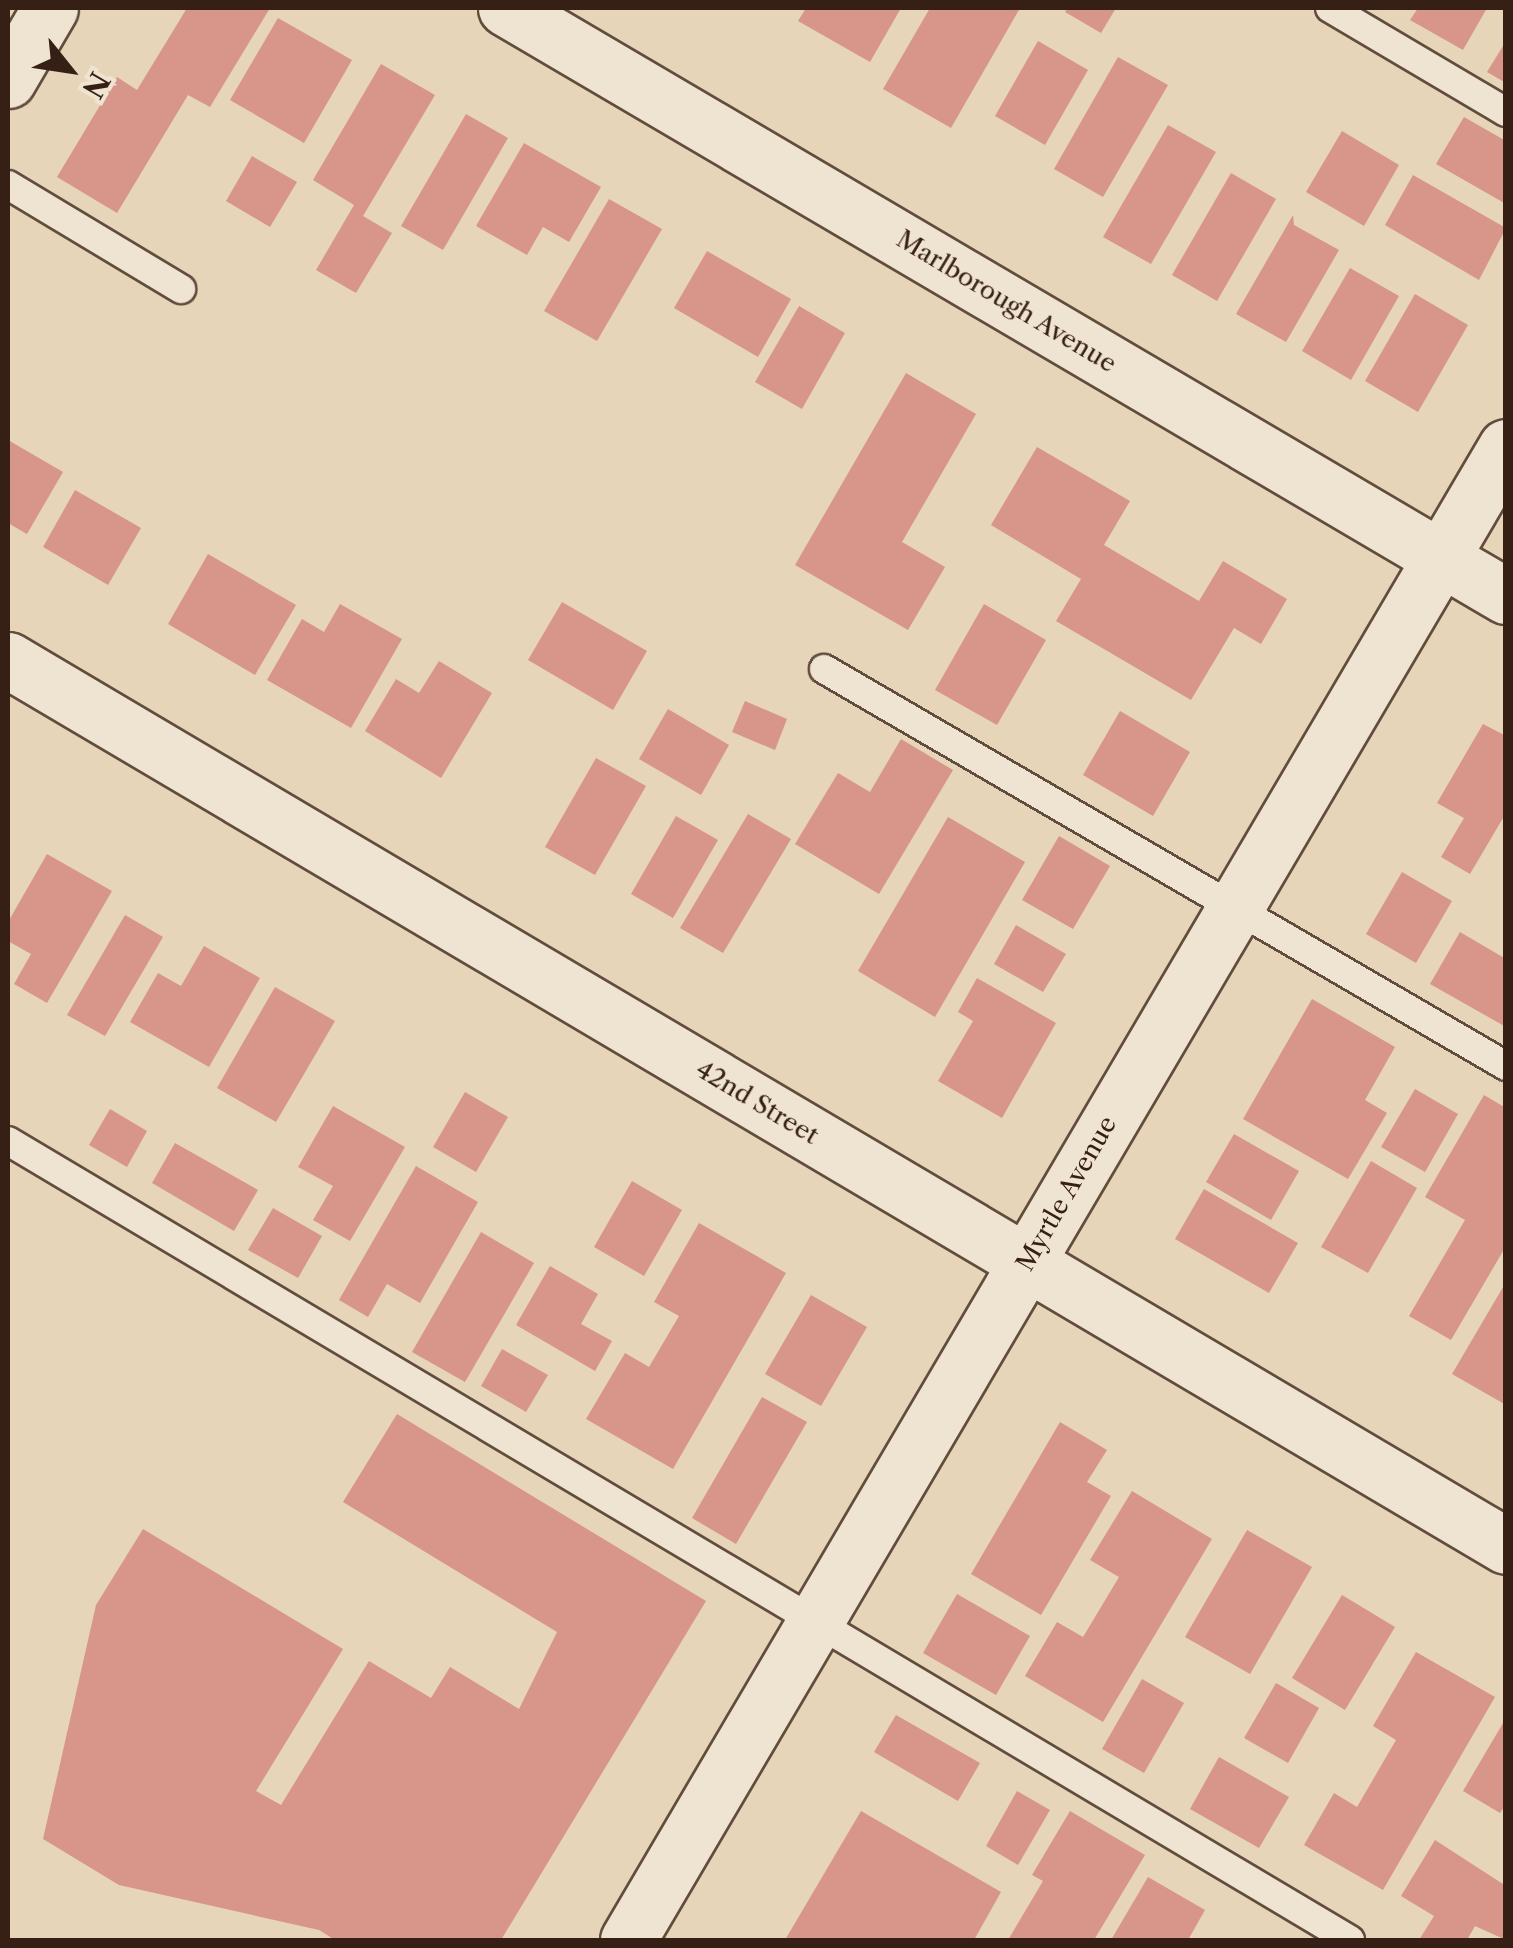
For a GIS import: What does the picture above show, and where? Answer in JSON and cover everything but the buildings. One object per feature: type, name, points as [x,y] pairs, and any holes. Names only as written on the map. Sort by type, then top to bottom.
[{"type":"street","points":[[8,80],[50,8]]},
{"type":"street","name":"Marlborough Avenue","points":[[506,8],[1506,596]]},
{"type":"street","name":"Myrtle Avenue","points":[[628,1940],[1506,447]]},
{"type":"street","name":"42nd Street","points":[[8,660],[1506,1546]]},
{"type":"lane","points":[[1330,8],[1506,112]]},
{"type":"lane","points":[[8,185],[181,289]]},
{"type":"lane","points":[[824,668],[1506,1066]]},
{"type":"lane","points":[[8,1141],[813,1626],[1350,1940]]}]
